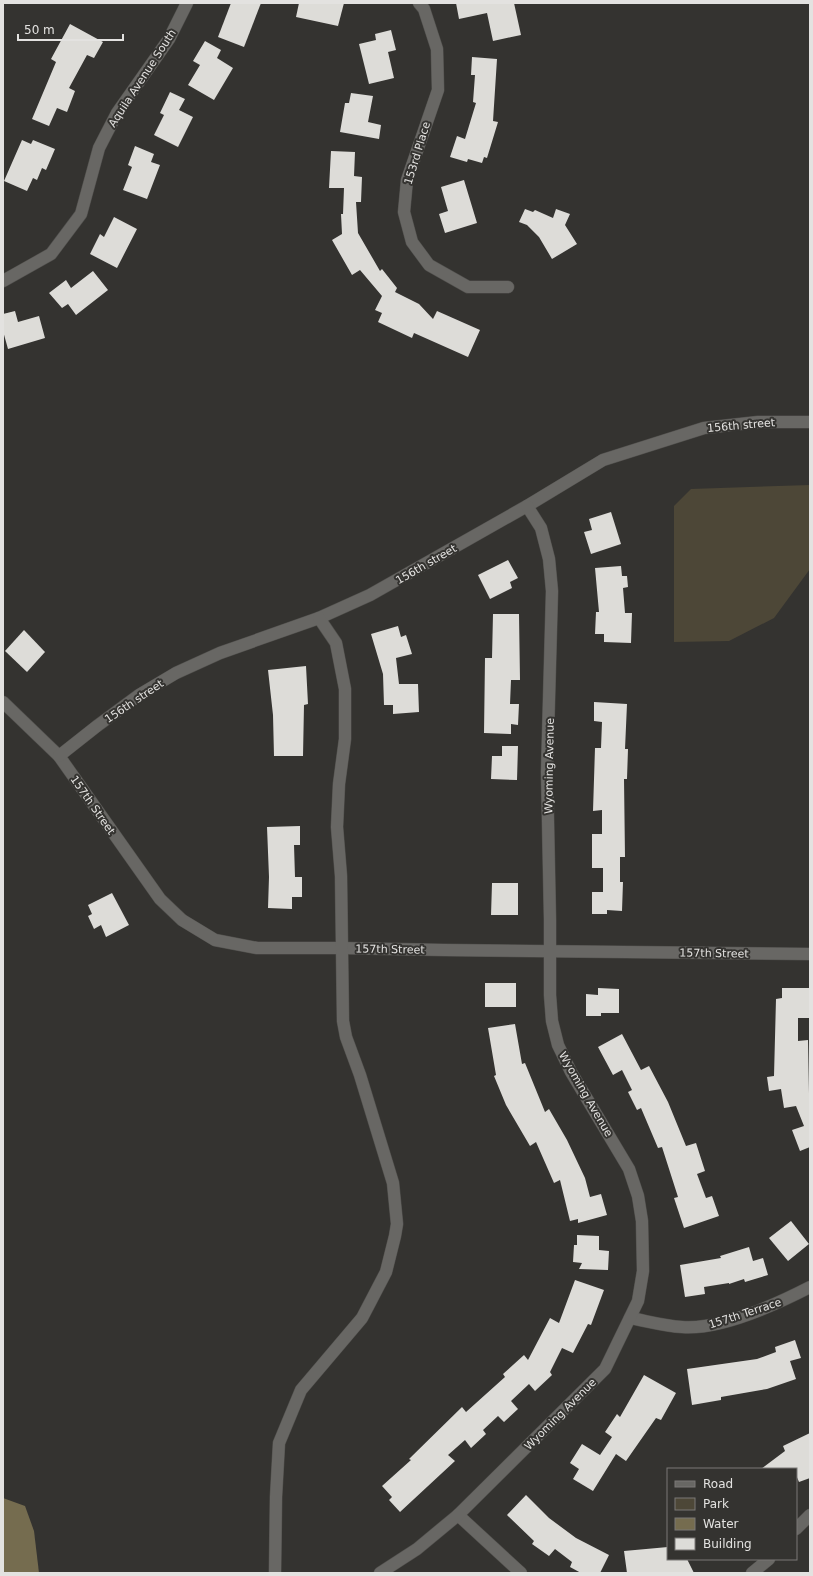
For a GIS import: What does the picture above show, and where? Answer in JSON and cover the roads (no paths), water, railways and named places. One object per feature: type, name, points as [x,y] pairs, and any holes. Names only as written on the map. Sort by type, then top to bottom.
[{"type":"street","name":"Aquila Avenue South","points":[[3,281],[20,273],[51,254],[81,214],[99,148],[116,113],[169,39],[187,3]]},
{"type":"street","name":"153rd Place","points":[[419,3],[424,9],[437,49],[438,90],[407,180],[404,212],[412,242],[429,264],[468,287],[508,287]]},
{"type":"street","name":"156th street","points":[[58,756],[139,695],[176,674],[220,652],[319,618],[370,595],[527,506],[603,460],[704,428],[758,422],[810,422]]},
{"type":"street","name":"Wyoming Avenue","points":[[380,1573],[417,1550],[458,1515],[606,1369],[638,1301],[643,1271],[642,1221],[638,1196],[629,1168],[571,1072],[558,1045],[552,1021],[550,995],[547,772],[552,591],[549,559],[541,528],[527,506]]},
{"type":"street","points":[[275,1573],[276,1497],[279,1442],[301,1390],[362,1318],[386,1272],[396,1236],[397,1224],[393,1183],[360,1075],[346,1037],[343,1021],[341,876],[337,827],[339,784],[345,739],[345,689],[336,643],[319,618]]},
{"type":"street","name":"157th Street","points":[[3,702],[58,756],[160,899],[182,920],[215,940],[257,948],[810,954]]},
{"type":"street","name":"157th Terrace","points":[[630,1318],[682,1327],[707,1326],[780,1303],[810,1287]]},
{"type":"street","points":[[458,1515],[521,1573]]},
{"type":"street","points":[[797,1528],[810,1516]]},
{"type":"street","points":[[752,1573],[768,1560]]},
{"type":"water","points":[[3,1498],[25,1506],[34,1531],[39,1573],[3,1573]]}]
